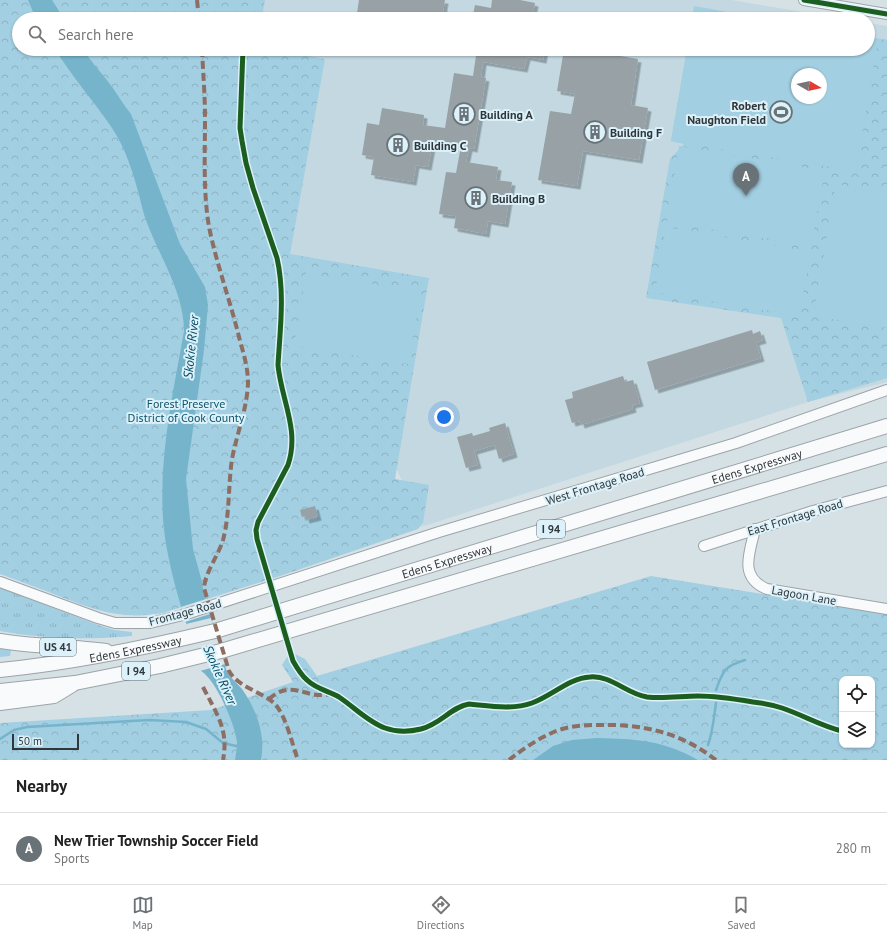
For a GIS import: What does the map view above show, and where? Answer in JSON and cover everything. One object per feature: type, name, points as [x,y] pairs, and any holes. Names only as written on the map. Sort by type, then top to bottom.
[{"type":"highway","name":"Edens Expressway","points":[[0,670],[88,659],[215,631],[887,426]]},
{"type":"highway","name":"Edens Expressway","points":[[0,691],[75,683],[196,658],[887,454]]},
{"type":"highway","name":"US 41","points":[[0,641],[51,647],[82,648],[116,653]]},
{"type":"highway","points":[[0,703],[54,696],[75,683]]},
{"type":"street","points":[[804,0],[844,3],[887,14]]},
{"type":"street","name":"West Frontage Road","points":[[302,577],[439,532],[736,443],[887,390]]},
{"type":"street","name":"East Frontage Road","points":[[704,546],[827,507],[887,491]]},
{"type":"street","name":"Lagoon Lane","points":[[755,529],[748,562],[748,569],[755,582],[761,586],[768,589],[887,609]]},
{"type":"street","name":"Frontage Road","points":[[0,582],[115,623],[150,623],[183,615],[302,577]]},
{"type":"shaded area","points":[[265,0],[731,0],[803,12],[263,12]]},
{"type":"shaded area","points":[[875,24],[887,26],[887,382],[808,402],[421,527],[423,523],[290,254],[270,56],[875,56]]},
{"type":"green space","name":"Forest Preserve District of Cook County","points":[[0,0],[265,0],[263,12],[12,12],[12,56],[308,56],[325,59],[290,254],[429,278],[395,479],[429,485],[423,523],[418,529],[280,576],[163,613],[148,615],[122,615],[99,610],[0,574]]},
{"type":"green space","points":[[694,6],[728,12],[693,12]]},
{"type":"green space","points":[[694,8],[716,12],[693,12]]},
{"type":"green space","points":[[875,38],[887,40],[887,378],[808,402],[781,318],[646,298],[670,159],[684,144],[671,141],[686,56],[875,56]]},
{"type":"green space","name":"Robert Naughton Field","points":[[875,39],[878,40],[856,171],[671,141],[686,56],[875,56]]},
{"type":"green space","points":[[679,146],[825,171],[811,246],[667,222]]},
{"type":"green space","points":[[836,184],[887,193],[887,328],[813,316]]},
{"type":"green space","points":[[666,227],[811,252],[799,316],[655,292]]},
{"type":"green space","points":[[306,273],[421,292],[408,364],[294,346]]},
{"type":"green space","points":[[651,576],[887,614],[887,760],[0,760],[0,723],[211,710],[293,682],[282,665],[289,654],[293,653],[305,659],[317,676]]},
{"type":"green space","points":[[0,588],[101,626],[114,630],[132,632],[132,636],[66,638],[33,636],[0,631]]},
{"type":"green space","points":[[0,648],[11,650],[10,656],[0,657]]},
{"type":"water","points":[[28,0],[52,0],[60,12],[33,12]]},
{"type":"water","name":"Skokie River","points":[[60,56],[88,56],[131,114],[180,244],[205,287],[208,305],[204,350],[186,479],[193,549],[203,590],[226,669],[242,689],[252,705],[259,722],[262,741],[261,760],[235,760],[237,742],[233,725],[224,703],[213,683],[201,671],[168,556],[163,518],[163,471],[171,401],[184,331],[180,302],[170,274],[151,234],[132,172],[117,136]]},
{"type":"water","points":[[597,738],[649,742],[673,748],[698,760],[533,760],[553,746],[572,740]]},
{"type":"pier","points":[[206,599],[210,614],[185,622],[181,607]]},
{"type":"pier","points":[[211,618],[225,664],[200,671],[186,624]]},
{"type":"building","points":[[359,0],[445,0],[443,12],[357,12]]},
{"type":"building","points":[[492,0],[520,0],[535,3],[533,12],[474,12],[475,5],[491,8]]},
{"type":"building","points":[[476,56],[544,56],[543,60],[527,57],[524,69],[483,62],[481,77],[486,78],[474,149],[469,148],[466,162],[498,167],[496,180],[512,182],[505,224],[488,221],[486,234],[454,228],[456,216],[439,214],[446,172],[456,173],[461,146],[433,141],[428,167],[416,165],[413,182],[371,175],[374,157],[362,155],[367,123],[379,125],[382,108],[424,115],[423,125],[445,128],[454,73],[473,76]]},
{"type":"building","name":"Building F","points":[[563,56],[620,56],[638,59],[631,105],[648,108],[639,160],[583,151],[577,186],[538,180],[550,111],[571,114],[575,94],[557,91]]},
{"type":"building","points":[[752,330],[753,334],[760,331],[763,340],[756,342],[761,358],[655,390],[647,362]]},
{"type":"building","points":[[623,376],[625,382],[633,380],[640,403],[632,405],[633,409],[581,425],[580,421],[572,423],[565,400],[573,398],[572,392]]},
{"type":"building","points":[[505,423],[514,454],[499,459],[495,445],[474,451],[478,465],[466,468],[457,437],[472,433],[473,436],[490,431],[489,428]]},
{"type":"building","points":[[315,506],[318,517],[306,520],[305,516],[302,517],[300,510]]},
{"type":"waterway","points":[[716,690],[723,673],[733,664],[745,660]]},
{"type":"waterway","points":[[708,745],[716,703]]},
{"type":"waterway","points":[[0,739],[14,730],[27,727],[149,720],[186,722],[206,729],[223,743],[236,746],[239,745]]},
{"type":"marked path","points":[[197,0],[198,12]]},
{"type":"marked path","points":[[202,56],[207,214],[216,256],[244,356],[248,383],[244,412],[232,459],[228,510],[223,540],[209,570],[204,588],[229,671],[238,681],[274,703],[278,708],[285,722],[298,760]]},
{"type":"marked path","points":[[203,687],[217,713],[223,730],[223,760]]},
{"type":"marked path","points":[[269,699],[277,693],[285,690],[321,695],[329,694]]},
{"type":"marked path","points":[[509,760],[531,744],[556,731],[587,725],[615,725],[646,728],[675,736],[702,750],[716,760]]},
{"type":"cycle path","points":[[804,0],[887,14]]},
{"type":"cycle path","points":[[243,56],[240,128],[246,163],[253,188],[277,258],[281,285],[278,365],[289,415],[292,439],[288,465],[258,522],[256,530],[257,539],[293,661],[303,676],[314,686],[339,697],[373,722],[385,728],[398,731],[412,731],[428,727],[457,708],[469,704],[501,707],[532,703],[575,680],[590,677],[605,679],[647,697],[712,697],[768,704],[839,730]]},
{"type":"place","name":"Robert Naughton Field","points":[[781,112]]},
{"type":"place","name":"Building A","points":[[464,114]]},
{"type":"place","name":"Building F","points":[[595,132]]},
{"type":"place","name":"Building C","points":[[398,145]]},
{"type":"place","name":"New Trier Township Soccer Field","points":[[746,196]]},
{"type":"place","name":"Building B","points":[[476,198]]}]
